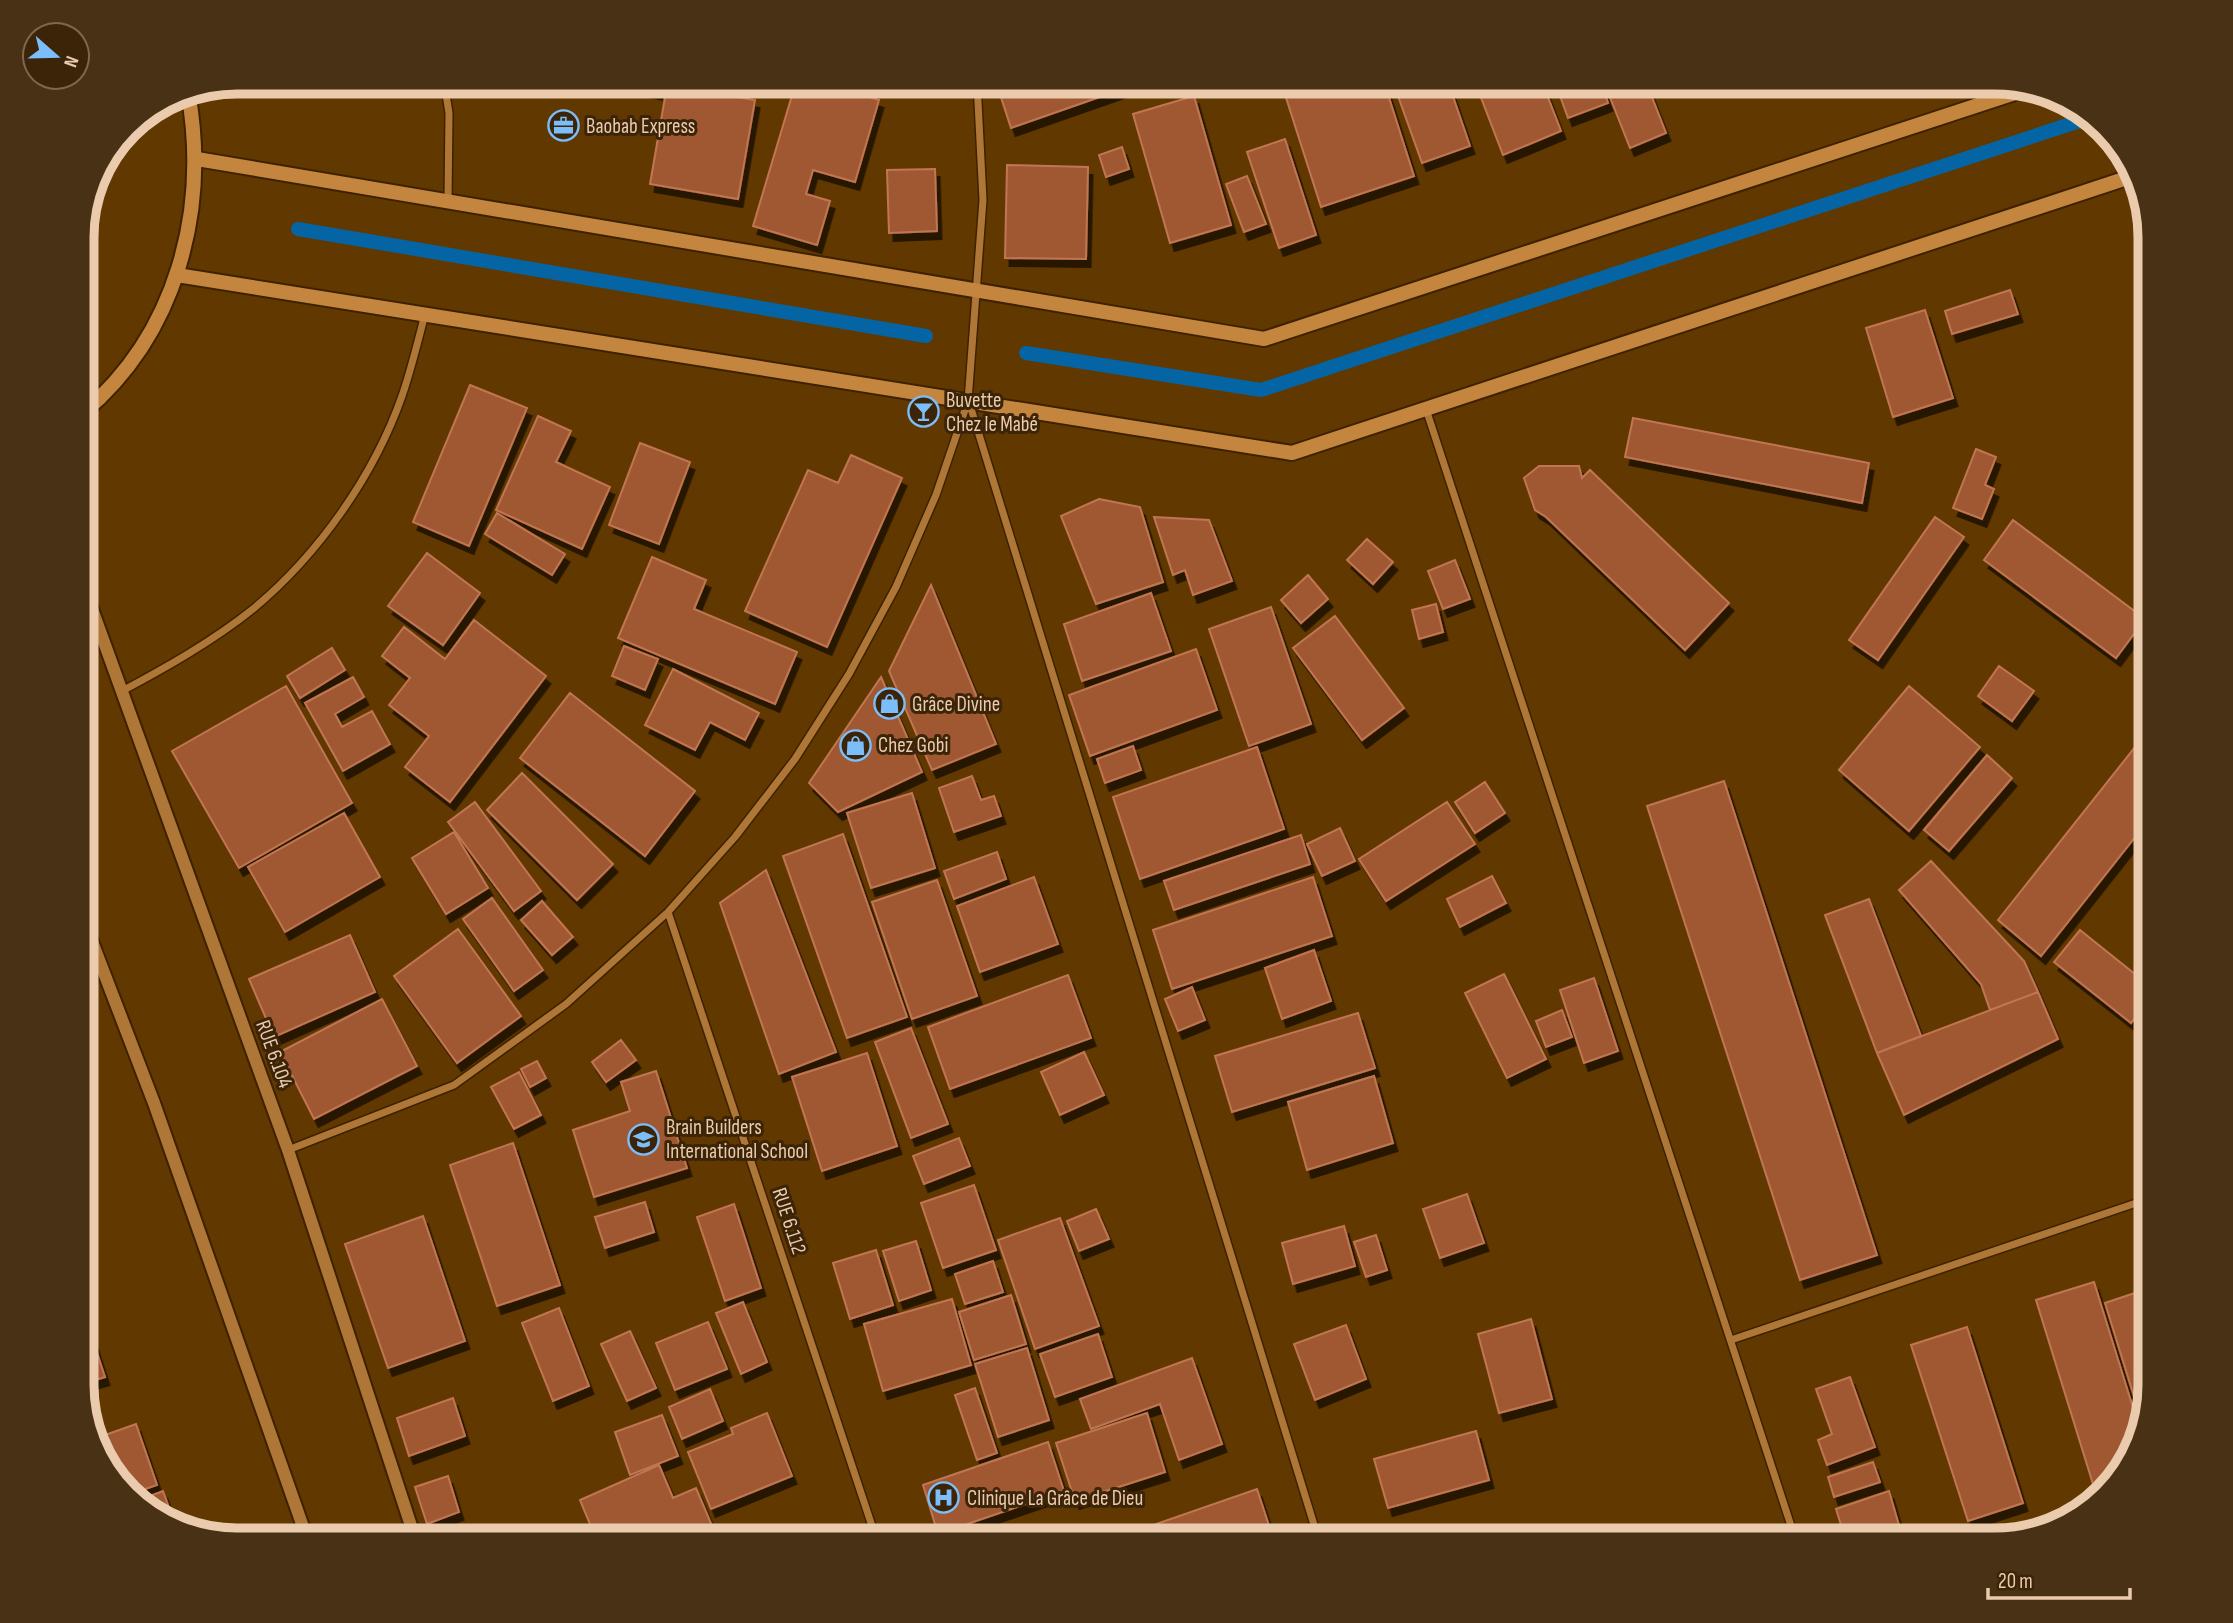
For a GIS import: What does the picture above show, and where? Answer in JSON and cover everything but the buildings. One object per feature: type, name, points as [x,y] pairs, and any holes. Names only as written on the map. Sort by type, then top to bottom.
[{"type":"main road","points":[[197,159],[1264,339],[2008,95]]},
{"type":"main road","points":[[95,401],[121,374],[144,344],[177,275],[191,224],[197,159],[189,103]]},
{"type":"main road","points":[[177,275],[1292,453],[2126,178]]},
{"type":"street","points":[[446,94],[449,113],[448,202]]},
{"type":"street","points":[[288,1150],[454,1086],[566,1004],[668,912],[735,837],[795,759],[849,674],[896,587],[936,495],[968,401],[983,200],[978,94]]},
{"type":"street","points":[[122,691],[182,659],[254,608],[315,547],[365,477],[402,398],[425,314]]},
{"type":"street","points":[[968,401],[1315,1528]]},
{"type":"street","points":[[1426,408],[1792,1528]]},
{"type":"street","name":"RUE 6.104","points":[[95,617],[288,1150],[412,1528]]},
{"type":"street","name":"RUE 6.112","points":[[668,912],[873,1528]]},
{"type":"street","points":[[95,949],[159,1116],[303,1528]]},
{"type":"street","points":[[1731,1340],[2138,1202]]},
{"type":"waterway","points":[[1026,353],[1261,390],[2078,121]]},
{"type":"waterway","points":[[298,229],[926,336]]},
{"type":"place","name":"Baobab Express","points":[[563,126]]},
{"type":"place","name":"Buvette Chez le Mabé","points":[[923,412]]},
{"type":"place","name":"Grâce Divine","points":[[889,704]]},
{"type":"place","name":"Chez Gobi","points":[[855,745]]},
{"type":"place","name":"Brain Builders International School","points":[[643,1139]]},
{"type":"place","name":"Clinique La Grâce de Dieu","points":[[944,1498]]}]
